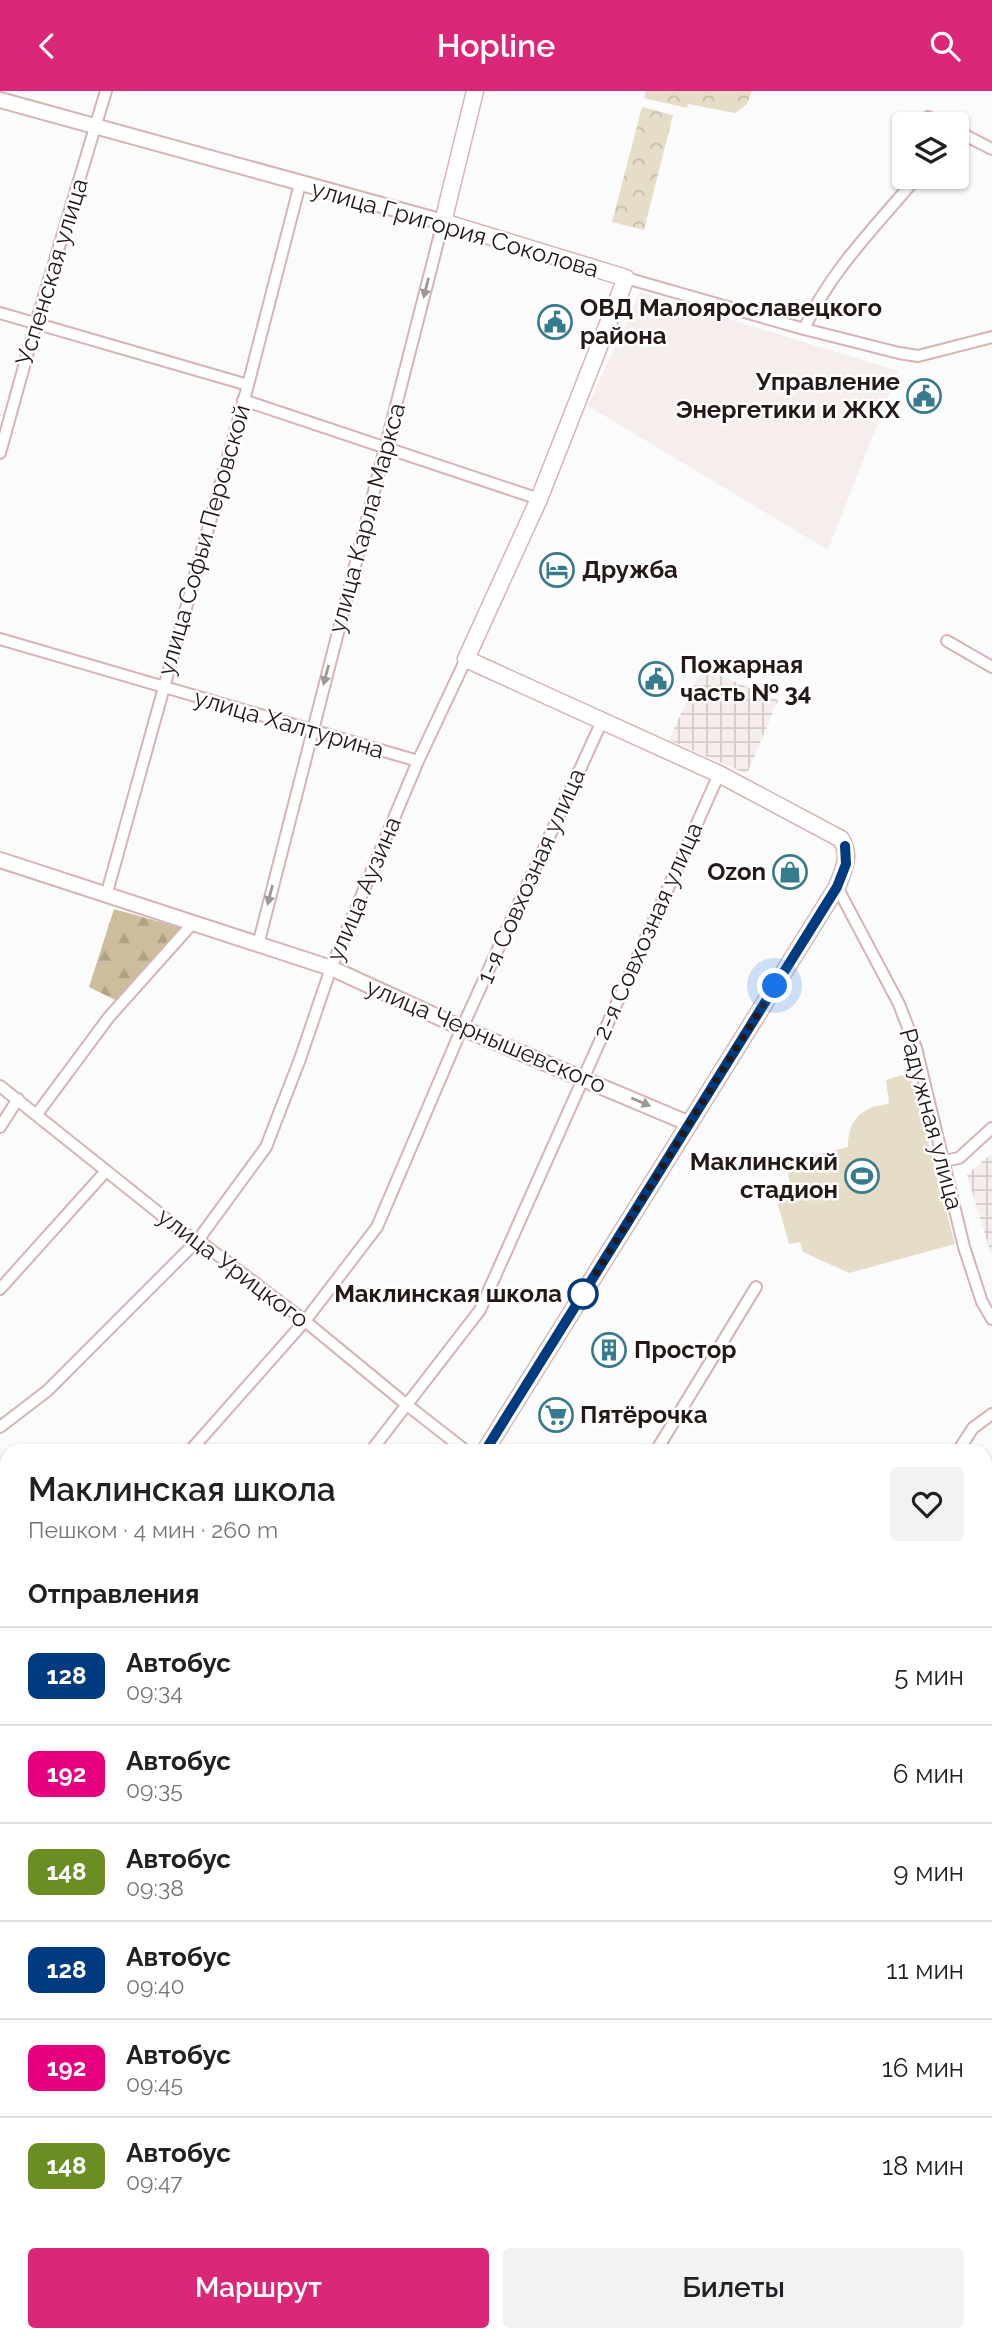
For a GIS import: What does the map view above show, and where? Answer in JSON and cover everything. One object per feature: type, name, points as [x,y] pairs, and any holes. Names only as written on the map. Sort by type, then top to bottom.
[{"type":"main road","name":"улица Карла Маркса","points":[[443,222],[475,91]]},
{"type":"main road","name":"улица Григория Соколова","points":[[443,222],[626,278]]},
{"type":"main road","name":"улица Аузина","points":[[466,659],[539,499],[626,278]]},
{"type":"main road","points":[[466,659],[719,774],[841,839],[845,846],[846,864],[837,887],[489,1444]]},
{"type":"street","name":"Успенская улица","points":[[0,453],[106,91]]},
{"type":"street","name":"улица Григория Соколова","points":[[0,100],[443,222]]},
{"type":"street","points":[[969,137],[992,149]]},
{"type":"street","name":"улица Софьи Перовской","points":[[106,896],[248,385],[300,184]]},
{"type":"street","points":[[804,329],[831,280],[907,189]]},
{"type":"street","name":"улица Карла Маркса","points":[[258,945],[443,222]]},
{"type":"street","name":"улица Григория Соколова","points":[[626,278],[884,350],[918,355],[992,337]]},
{"type":"street","points":[[0,313],[248,385]]},
{"type":"street","points":[[243,400],[539,499]]},
{"type":"street","name":"улица Халтурина","points":[[0,639],[418,761]]},
{"type":"street","points":[[947,641],[992,667]]},
{"type":"street","name":"улица Аузина","points":[[0,1427],[47,1391],[198,1240],[266,1147],[331,968],[418,761],[466,659]]},
{"type":"street","name":"1-я Совхозная улица","points":[[196,1444],[305,1321],[377,1227],[462,1028],[602,721]]},
{"type":"street","name":"2-я Совхозная улица","points":[[376,1444],[480,1310],[719,774]]},
{"type":"street","name":"улица Чернышевского","points":[[0,860],[331,968],[462,1028],[690,1123]]},
{"type":"street","name":"Радужная улица","points":[[837,887],[899,1004],[916,1048],[964,1247],[982,1302],[992,1319]]},
{"type":"street","points":[[37,1114],[110,1017],[192,924]]},
{"type":"street","name":"улица Урицкого","points":[[0,1086],[184,1233],[198,1240],[305,1321],[457,1444]]},
{"type":"street","points":[[0,1127],[18,1099]]},
{"type":"street","points":[[944,1161],[959,1158],[992,1129]]},
{"type":"street","points":[[0,1289],[106,1171]]},
{"type":"street","points":[[660,1444],[756,1287]]},
{"type":"street","points":[[963,1444],[973,1428],[992,1413]]},
{"type":"shaded area","points":[[640,292],[898,371],[828,550],[588,406]]},
{"type":"shaded area","points":[[702,668],[778,700],[747,774],[669,740]]},
{"type":"shaded area","points":[[992,1153],[992,1257],[967,1175]]},
{"type":"green space","points":[[646,91],[752,91],[747,104],[735,113],[688,104],[687,108],[644,98]]},
{"type":"green space","points":[[642,107],[673,115],[644,230],[612,222]]},
{"type":"green space","points":[[114,909],[182,928],[117,1001],[89,987]]},
{"type":"green space","name":"Маклинский стадион","points":[[910,1073],[955,1244],[849,1273],[803,1252],[800,1242],[789,1244],[775,1194],[791,1189],[786,1163],[848,1147],[849,1134],[857,1118],[866,1110],[889,1103],[886,1080]]},
{"type":"bus line","name":"128","points":[[489,1444],[837,887],[846,864],[845,846]]},
{"type":"place","name":"ОВД Малоярославецкого района","points":[[555,322]]},
{"type":"place","name":"Управление Энергетики и ЖКХ","points":[[924,396]]},
{"type":"place","name":"Дружба","points":[[557,570]]},
{"type":"place","name":"Пожарная часть № 34","points":[[656,679]]},
{"type":"place","name":"Ozon","points":[[790,872]]},
{"type":"place","name":"Маклинский стадион","points":[[862,1176]]},
{"type":"place","name":"Маклинская школа","points":[[583,1294]]},
{"type":"place","name":"Простор","points":[[609,1350]]},
{"type":"place","name":"Пятёрочка","points":[[556,1415]]},
{"type":"route","points":[[583,1294],[775,986]]}]
